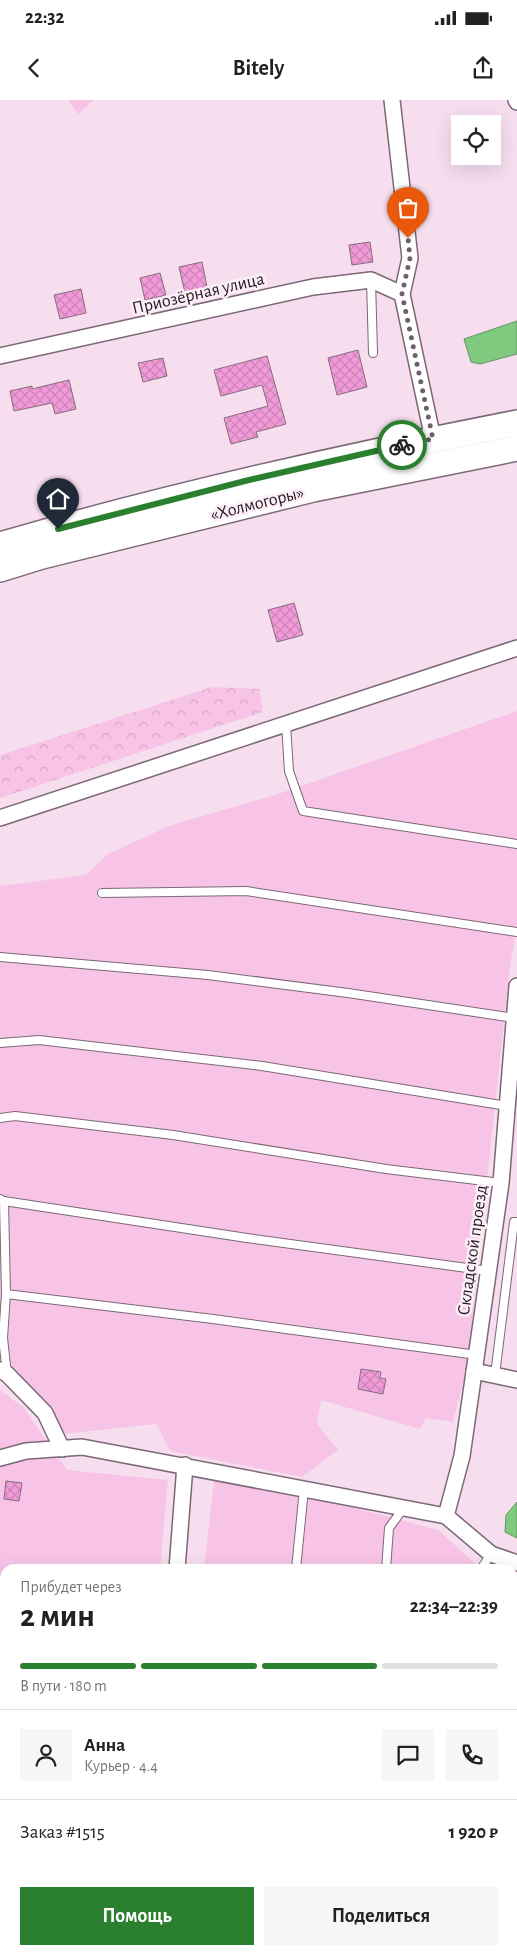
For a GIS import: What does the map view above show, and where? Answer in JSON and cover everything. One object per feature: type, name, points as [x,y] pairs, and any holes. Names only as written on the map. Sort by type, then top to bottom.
[{"type":"highway","name":"«Холмогоры»","points":[[0,546],[249,480],[433,439],[517,423]]},
{"type":"highway","name":"«Холмогоры»","points":[[0,568],[313,489],[517,448]]},
{"type":"street","points":[[392,100],[410,258],[402,294],[433,439]]},
{"type":"street","points":[[371,280],[402,294]]},
{"type":"street","name":"Приозёрная улица","points":[[0,356],[312,287],[371,280]]},
{"type":"street","points":[[0,818],[517,648]]},
{"type":"street","name":"Складской проезд","points":[[446,1516],[462,1456],[501,1183],[517,986]]},
{"type":"street","points":[[474,1371],[517,1380]]},
{"type":"street","points":[[4,1372],[46,1413],[62,1449]]},
{"type":"street","points":[[0,1458],[26,1451],[82,1447],[446,1516],[491,1554],[517,1563]]},
{"type":"street","points":[[177,1564],[185,1465]]},
{"type":"lane","points":[[371,280],[373,353]]},
{"type":"lane","points":[[286,724],[289,771],[303,811],[517,844]]},
{"type":"lane","points":[[102,893],[246,890],[517,932]]},
{"type":"lane","points":[[0,957],[208,975],[348,993],[514,1018]]},
{"type":"lane","points":[[0,1043],[39,1040],[262,1066],[507,1106]]},
{"type":"lane","points":[[0,1118],[15,1116],[173,1135],[386,1170],[501,1183]]},
{"type":"lane","points":[[4,1372],[3,1338],[6,1294],[2,1200],[247,1238],[488,1271]]},
{"type":"lane","points":[[495,1375],[514,1222],[517,1222]]},
{"type":"lane","points":[[6,1294],[223,1320],[477,1355]]},
{"type":"lane","points":[[296,1564],[304,1488]]},
{"type":"lane","points":[[386,1564],[389,1528],[403,1509]]},
{"type":"lane","points":[[484,1564],[491,1554]]},
{"type":"green space","points":[[68,100],[94,100],[78,114]]},
{"type":"green space","points":[[212,687],[259,689],[263,712],[0,798],[0,755]]},
{"type":"green space","points":[[517,711],[517,925],[510,966],[467,1367],[453,1422],[426,1418],[420,1429],[321,1400],[317,1424],[338,1450],[302,1477],[170,1451],[156,1424],[63,1434],[17,1373],[0,1362],[0,886],[86,875],[108,854],[169,826],[281,793]]},
{"type":"green space","points":[[0,1390],[23,1407],[67,1470],[168,1480],[160,1564],[0,1564]]},
{"type":"green space","points":[[214,1481],[321,1499],[438,1530],[476,1564],[205,1564]]},
{"type":"shaded area","points":[[517,321],[517,354],[480,364],[471,362],[464,339]]},
{"type":"shaded area","points":[[517,1502],[517,1538],[505,1532],[506,1515]]},
{"type":"building","points":[[370,242],[373,262],[352,265],[349,245]]},
{"type":"building","points":[[202,262],[207,287],[185,293],[179,267]]},
{"type":"building","points":[[160,273],[166,295],[145,300],[140,278]]},
{"type":"building","points":[[81,289],[86,313],[60,319],[54,295]]},
{"type":"building","points":[[358,350],[367,387],[337,395],[328,358]]},
{"type":"building","points":[[267,356],[286,424],[256,432],[258,437],[231,444],[224,418],[268,406],[262,385],[221,396],[214,370]]},
{"type":"building","points":[[163,358],[167,376],[143,382],[138,363]]},
{"type":"building","points":[[69,380],[76,409],[55,414],[52,403],[14,411],[10,391],[32,386],[32,389]]},
{"type":"building","points":[[294,603],[303,635],[277,642],[268,610]]},
{"type":"building","points":[[361,1369],[381,1372],[380,1378],[386,1379],[383,1394],[358,1389]]},
{"type":"building","points":[[6,1481],[22,1483],[19,1501],[4,1499]]},
{"type":"way so far","points":[[402,445],[433,439],[402,294],[410,258],[408,238]]},
{"type":"route","points":[[58,529],[249,480],[402,445]]}]
